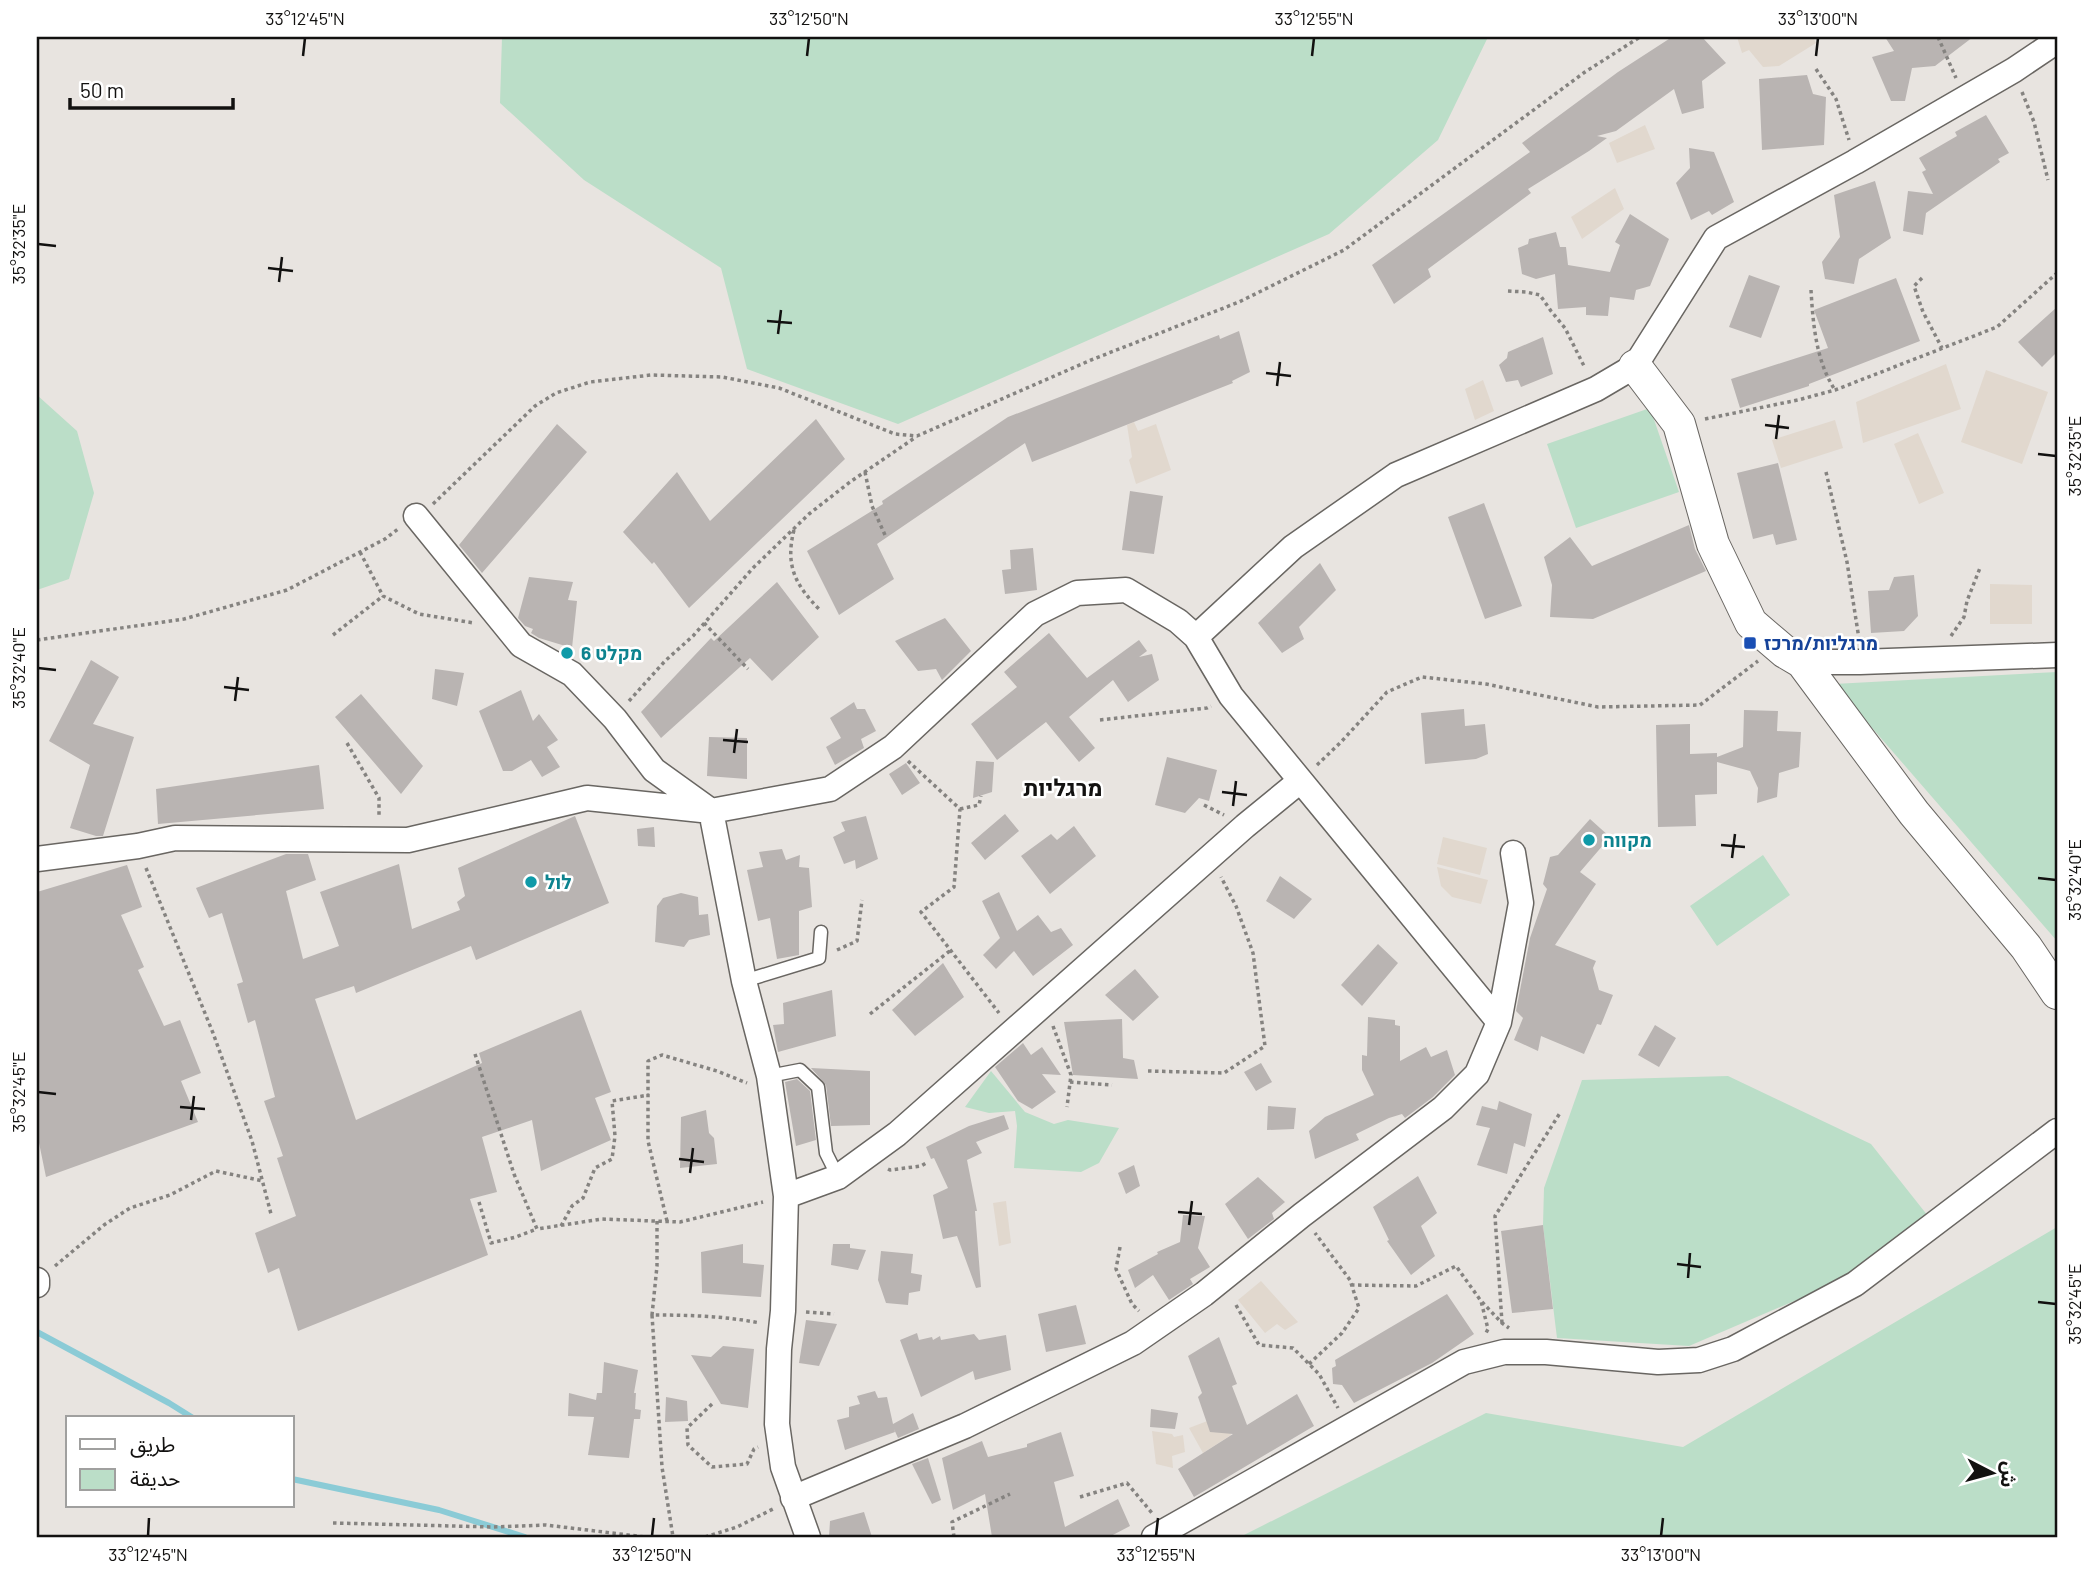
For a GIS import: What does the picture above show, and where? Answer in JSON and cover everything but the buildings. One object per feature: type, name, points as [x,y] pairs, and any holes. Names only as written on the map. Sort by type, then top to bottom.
[{"type":"street","points":[[1196,637],[1293,547],[1396,475],[1596,388],[1635,366],[1716,237],[1855,162],[2014,70],[2057,41]]},
{"type":"street","points":[[1635,366],[1679,424],[1713,544],[1751,623],[1794,657],[1914,813],[2026,947],[2057,993]]},
{"type":"street","points":[[416,516],[521,645],[572,674],[615,719],[654,770],[711,811],[744,981],[770,1084],[786,1196],[777,1424],[783,1467],[808,1537]]},
{"type":"street","points":[[37,859],[138,846],[176,838],[408,840],[587,798],[711,811],[830,789],[893,747],[1035,614],[1077,593],[1126,590],[1178,621],[1196,637],[1231,696],[1499,1022]]},
{"type":"street","points":[[1794,657],[1860,662],[2057,654]]},
{"type":"street","points":[[786,1196],[838,1177],[897,1133],[1300,781]]},
{"type":"street","points":[[793,1498],[965,1426],[1133,1343],[1204,1294],[1302,1215],[1443,1108],[1477,1074],[1499,1022],[1521,903],[1513,853]]},
{"type":"street","points":[[1161,1534],[1464,1362],[1504,1352],[1546,1352],[1658,1363],[1699,1360],[1733,1349],[1855,1284],[2057,1131]]},
{"type":"lane","points":[[744,981],[819,958],[821,932]]},
{"type":"lane","points":[[770,1084],[800,1070],[818,1087],[826,1153],[838,1177]]},
{"type":"path","points":[[615,719],[665,661],[693,636],[753,568],[794,528],[839,490],[917,436],[1091,360],[1239,302],[1344,250],[1585,72],[1640,37]]},
{"type":"path","points":[[1938,37],[1953,75],[1971,95]]},
{"type":"path","points":[[1816,69],[1836,99],[1855,162]]},
{"type":"path","points":[[2014,70],[2034,122],[2048,180]]},
{"type":"path","points":[[1679,424],[1835,390],[1997,327],[2057,273]]},
{"type":"path","points":[[1922,278],[1914,286],[1923,312],[1942,348]]},
{"type":"path","points":[[1811,290],[1813,321],[1824,374],[1835,390]]},
{"type":"path","points":[[1508,291],[1540,295],[1565,328],[1596,388]]},
{"type":"path","points":[[37,640],[184,619],[287,590],[385,539],[434,502],[535,406],[556,393],[590,382],[651,375],[722,377],[779,388],[895,434],[917,436]]},
{"type":"path","points":[[865,472],[872,506],[885,534]]},
{"type":"path","points":[[1826,472],[1847,562],[1860,662]]},
{"type":"path","points":[[794,528],[790,545],[793,574],[808,598],[820,610]]},
{"type":"path","points":[[360,552],[383,596],[419,614],[467,623],[504,625]]},
{"type":"path","points":[[1949,659],[1951,635],[1964,617],[1967,601],[1980,568]]},
{"type":"path","points":[[333,635],[383,596]]},
{"type":"path","points":[[704,623],[748,669]]},
{"type":"path","points":[[1300,781],[1341,743],[1387,692],[1422,677],[1486,684],[1598,706],[1700,705],[1761,658],[1794,657]]},
{"type":"path","points":[[1100,720],[1207,708],[1231,696]]},
{"type":"path","points":[[347,743],[379,798],[380,840]]},
{"type":"path","points":[[893,747],[960,809]]},
{"type":"path","points":[[960,809],[979,804],[981,796]]},
{"type":"path","points":[[960,809],[954,887],[921,912],[1013,1032]]},
{"type":"path","points":[[138,846],[214,1033],[251,1141],[271,1214]]},
{"type":"path","points":[[1147,1071],[1224,1073],[1265,1045],[1253,953],[1236,906],[1210,857]]},
{"type":"path","points":[[819,958],[856,941],[862,900]]},
{"type":"path","points":[[870,1014],[951,950]]},
{"type":"path","points":[[1042,1006],[1055,1031],[1071,1074],[1067,1107]]},
{"type":"path","points":[[474,1054],[514,1174],[537,1229]]},
{"type":"path","points":[[667,1221],[648,1141],[648,1061],[662,1055],[770,1084]]},
{"type":"path","points":[[1070,1082],[1112,1085]]},
{"type":"path","points":[[561,1226],[572,1206],[583,1198],[595,1168],[612,1159],[615,1136],[612,1101],[649,1095]]},
{"type":"path","points":[[1502,1323],[1495,1216],[1560,1113]]},
{"type":"path","points":[[37,1282],[104,1225],[130,1208],[170,1195],[216,1171],[262,1181]]},
{"type":"path","points":[[479,1202],[491,1243],[537,1229],[602,1219],[680,1222],[786,1196]]},
{"type":"path","points":[[1302,1215],[1350,1280],[1359,1308],[1342,1333],[1308,1364]]},
{"type":"path","points":[[657,1221],[657,1266],[652,1315],[662,1467],[673,1537]]},
{"type":"path","points":[[1120,1247],[1116,1269],[1132,1304],[1156,1326]]},
{"type":"path","points":[[1351,1285],[1416,1286],[1456,1266],[1481,1301],[1488,1329],[1464,1362]]},
{"type":"path","points":[[1236,1305],[1259,1345],[1293,1348],[1319,1374],[1350,1428]]},
{"type":"path","points":[[652,1315],[733,1317],[781,1327]]},
{"type":"path","points":[[712,1404],[687,1428],[688,1445],[712,1467],[747,1464],[754,1448],[780,1440]]},
{"type":"path","points":[[1080,1497],[1127,1483],[1161,1534]]},
{"type":"path","points":[[954,1537],[952,1522],[1010,1494]]},
{"type":"path","points":[[705,1537],[737,1527],[793,1498]]},
{"type":"path","points":[[333,1523],[494,1527],[546,1525],[645,1537]]},
{"type":"shaded area","points":[[1737,37],[1813,37],[1816,43],[1779,66],[1763,67],[1749,50],[1742,53]]},
{"type":"shaded area","points":[[1645,125],[1655,149],[1617,163],[1609,143]]},
{"type":"shaded area","points":[[1615,188],[1624,209],[1582,239],[1571,217]]},
{"type":"shaded area","points":[[1946,364],[1961,409],[1863,443],[1856,402]]},
{"type":"shaded area","points":[[1986,370],[2048,392],[2022,464],[1961,442]]},
{"type":"shaded area","points":[[1483,380],[1494,411],[1475,420],[1465,389]]},
{"type":"shaded area","points":[[1835,420],[1843,448],[1781,468],[1772,440]]},
{"type":"shaded area","points":[[1134,422],[1138,431],[1156,424],[1171,470],[1136,484],[1129,460],[1132,457],[1127,425]]},
{"type":"shaded area","points":[[1918,433],[1944,493],[1919,504],[1894,444]]},
{"type":"shaded area","points":[[1990,584],[2032,585],[2032,624],[1990,624]]},
{"type":"shaded area","points":[[1443,837],[1487,848],[1480,875],[1437,864]]},
{"type":"shaded area","points":[[1437,867],[1488,880],[1481,904],[1452,897],[1441,886]]},
{"type":"shaded area","points":[[1006,1201],[1011,1243],[999,1246],[993,1203]]},
{"type":"shaded area","points":[[1261,1281],[1298,1322],[1285,1330],[1277,1324],[1265,1333],[1238,1300]]},
{"type":"shaded area","points":[[1223,1415],[1231,1435],[1203,1453],[1189,1428]]},
{"type":"shaded area","points":[[1152,1431],[1172,1434],[1174,1437],[1183,1435],[1185,1452],[1172,1456],[1173,1468],[1156,1464]]},
{"type":"green space","points":[[502,37],[1488,37],[1438,140],[1329,234],[898,424],[747,369],[721,268],[584,180],[500,103]]},
{"type":"green space","points":[[37,395],[77,431],[94,493],[69,579],[37,590]]},
{"type":"green space","points":[[1650,408],[1679,492],[1576,528],[1547,444]]},
{"type":"green space","points":[[2057,672],[2057,941],[1834,684]]},
{"type":"green space","points":[[1763,855],[1790,895],[1717,946],[1690,906]]},
{"type":"green space","points":[[991,1071],[1025,1112],[1054,1124],[1068,1120],[1119,1128],[1099,1163],[1081,1172],[1014,1168],[1017,1126],[1015,1111],[989,1113],[965,1107]]},
{"type":"green space","points":[[1728,1076],[1871,1144],[1928,1216],[1855,1275],[1689,1346],[1557,1338],[1543,1225],[1544,1188],[1582,1080]]},
{"type":"green space","points":[[2057,1227],[2057,1537],[1240,1537],[1486,1413],[1683,1447]]},
{"type":"waterway","points":[[37,1332],[190,1416]]},
{"type":"waterway","points":[[294,1479],[439,1510],[525,1537]]},
{"type":"place","name":"מרגליות/מרכז","points":[[1750,643]]},
{"type":"place","name":"מקלט 6","points":[[567,653]]},
{"type":"place","name":"מקווה","points":[[1589,840]]},
{"type":"place","name":"לול","points":[[531,882]]},
{"type":"district","name":"מרגליות","points":[[1063,788]]}]
